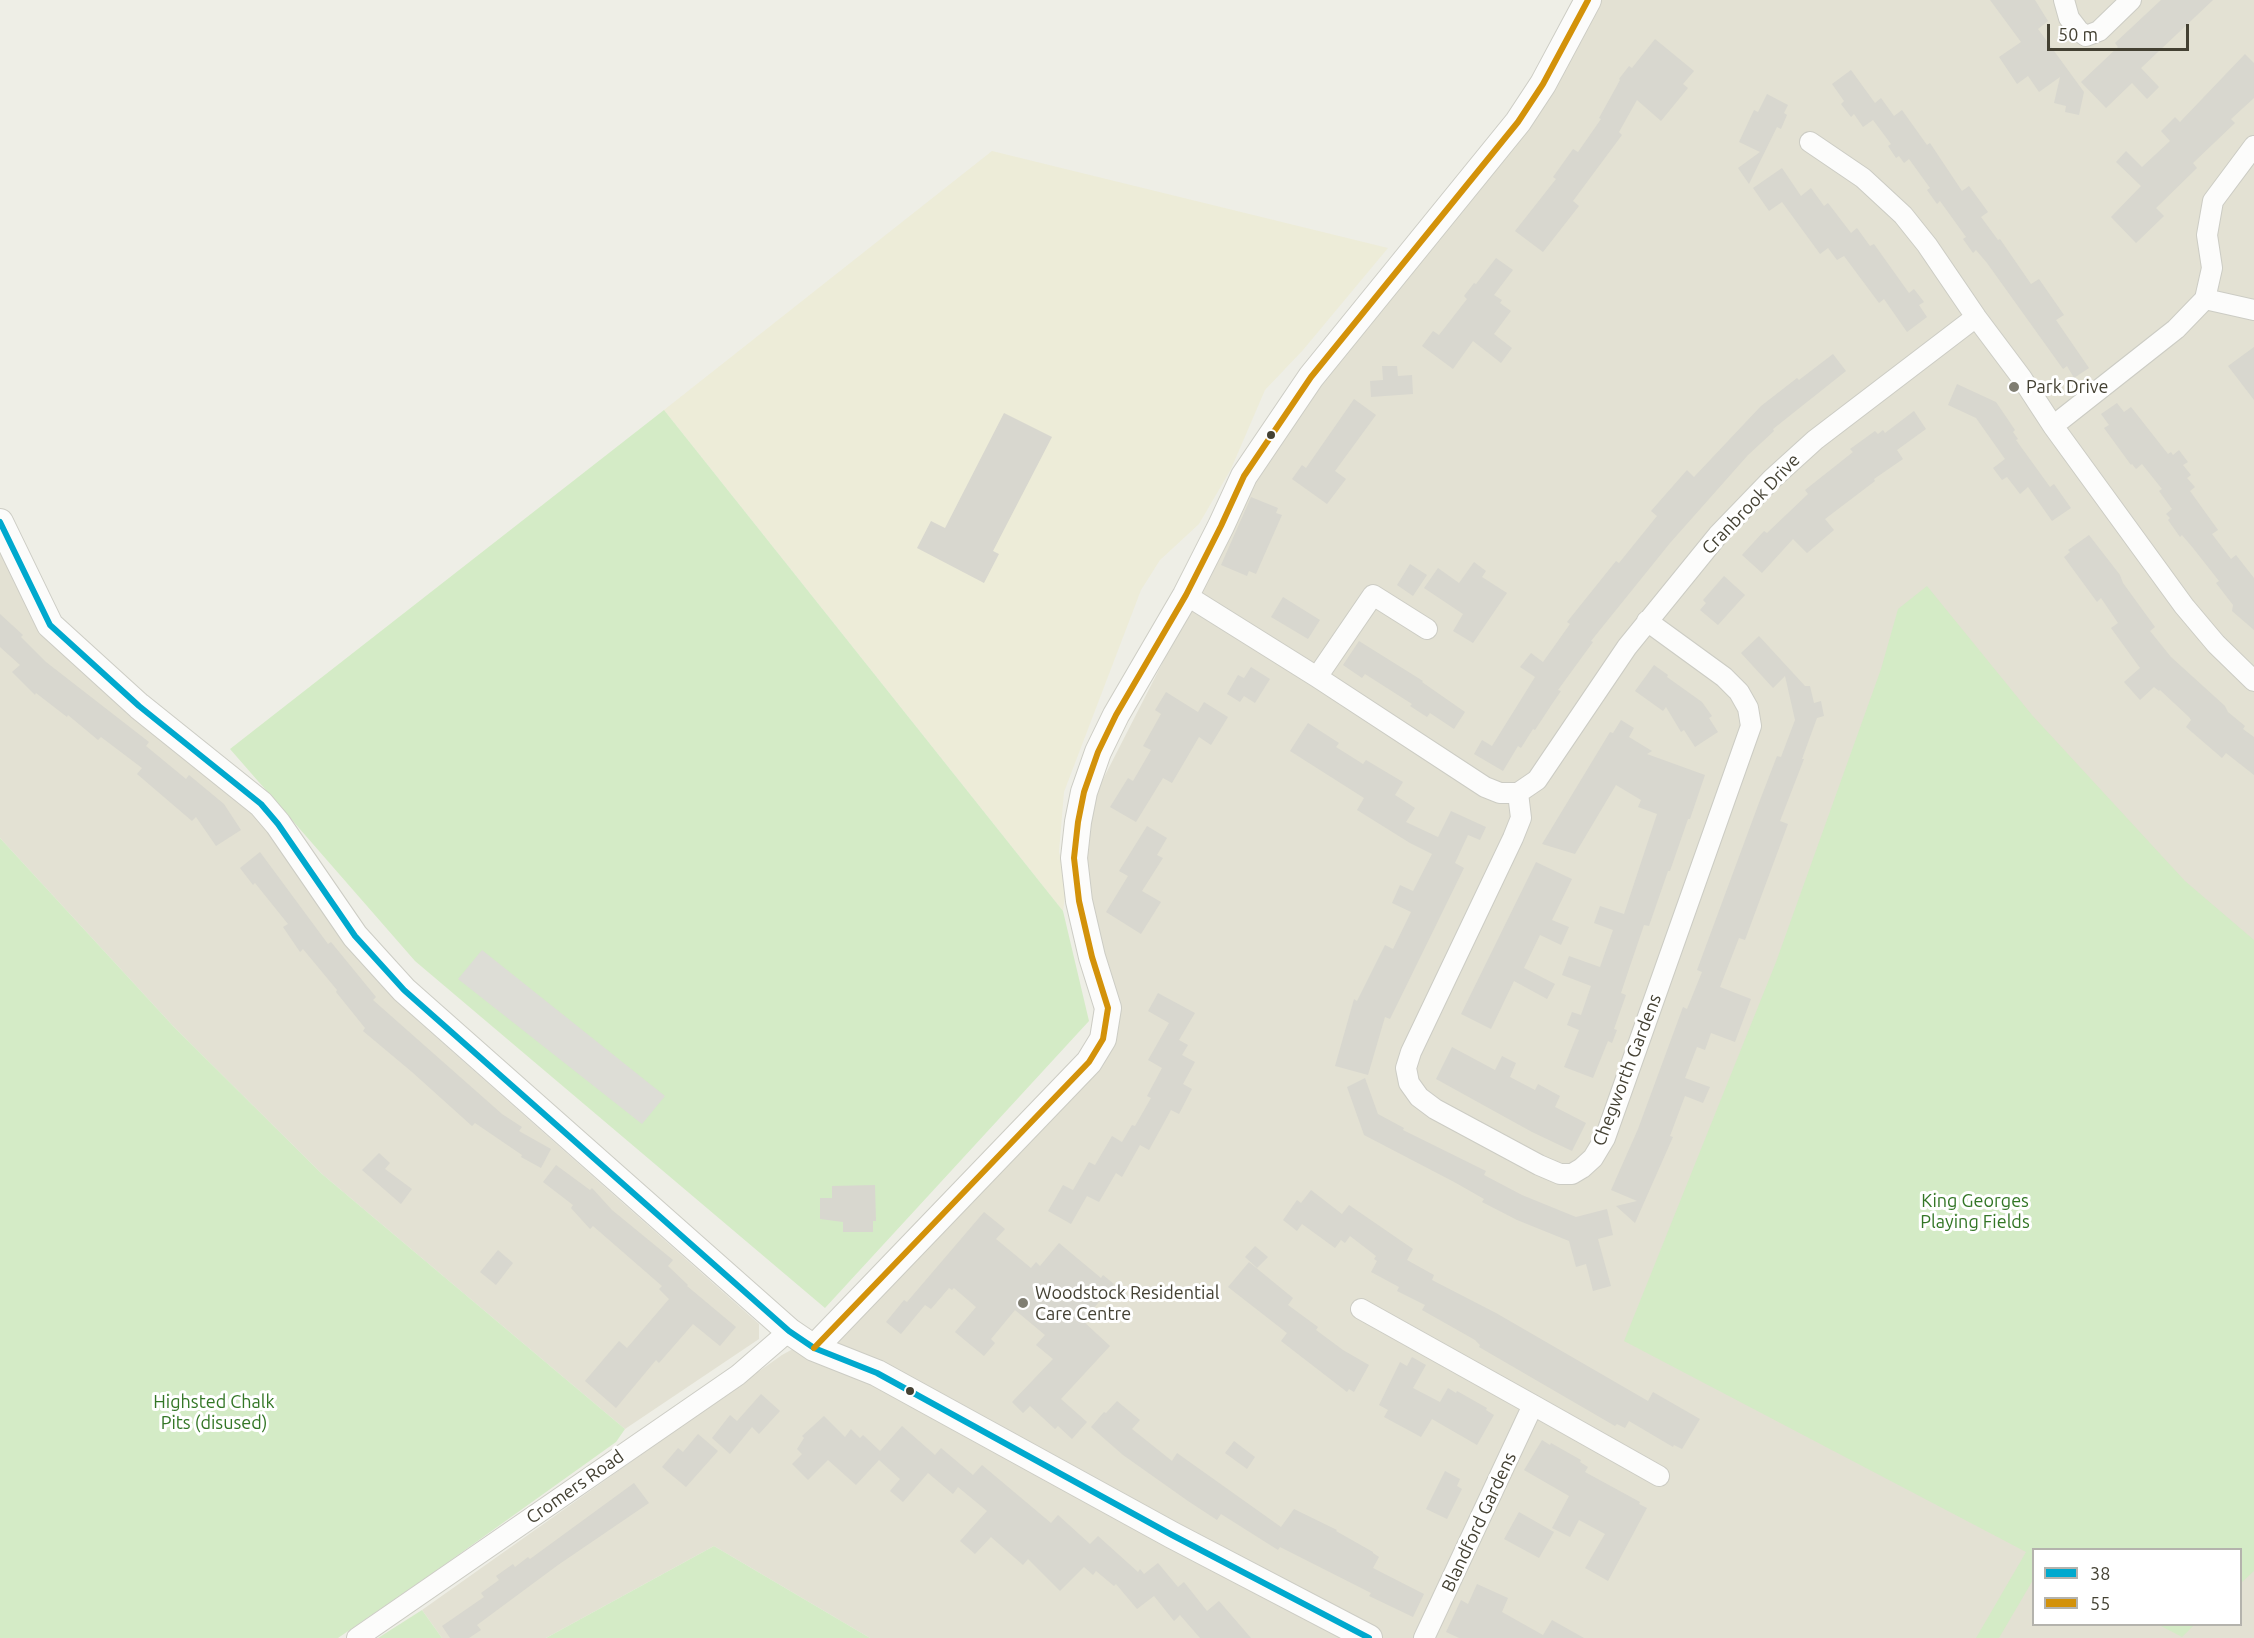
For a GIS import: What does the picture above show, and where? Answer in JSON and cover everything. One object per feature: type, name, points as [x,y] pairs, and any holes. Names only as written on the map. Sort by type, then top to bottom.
[{"type":"street","points":[[814,1348],[1085,1066],[1103,1040],[1108,1008],[1092,957],[1079,901],[1074,858],[1084,792],[1098,752],[1116,715],[1186,595],[1244,476],[1275,428],[1311,377],[1367,306],[1445,214],[1518,122],[1543,84],[1588,0]]},
{"type":"street","points":[[2064,0],[2069,18],[2079,32],[2086,36],[2099,31],[2131,0]]},
{"type":"street","points":[[1810,142],[1863,178],[1903,214],[2184,606],[2216,644],[2254,681]]},
{"type":"street","points":[[2054,426],[2176,329],[2205,299],[2212,268],[2207,235],[2213,201],[2254,146]]},
{"type":"street","points":[[2205,299],[2254,310]]},
{"type":"street","name":"Cranbrook Drive","points":[[1518,793],[1536,780],[1647,621],[1718,535],[1798,456],[1861,403],[1976,317]]},
{"type":"street","points":[[0,522],[50,625],[139,706],[261,804],[278,824],[355,936],[404,990],[789,1331],[814,1348],[877,1373],[1161,1529],[1369,1638]]},
{"type":"street","points":[[1186,595],[1485,787],[1500,793],[1518,793]]},
{"type":"street","points":[[1317,677],[1373,595],[1427,629]]},
{"type":"street","name":"Chegworth Gardens","points":[[1518,793],[1521,818],[1411,1052],[1406,1068],[1409,1083],[1419,1097],[1435,1109],[1539,1165],[1560,1174],[1572,1174],[1593,1158],[1605,1138],[1751,726],[1748,708],[1739,692],[1724,677],[1647,621]]},
{"type":"street","points":[[1362,1309],[1659,1476]]},
{"type":"street","name":"Cromers Road","points":[[357,1638],[738,1375],[789,1331]]},
{"type":"street","name":"Blandford Gardens","points":[[1424,1638],[1533,1405]]},
{"type":"shaded area","points":[[1595,0],[2254,0],[2254,1638],[870,1638],[714,1546],[546,1638],[442,1638],[422,1610],[782,1355],[865,1309],[1115,1028],[1087,903],[1086,857],[1096,793],[1285,423]]},
{"type":"shaded area","points":[[992,151],[1388,248],[1303,350],[1265,390],[1231,469],[1199,524],[1160,560],[1141,590],[1064,792],[1059,852],[1067,882],[1063,911],[664,410]]},
{"type":"shaded area","points":[[0,545],[30,609],[61,652],[255,809],[418,1021],[759,1324],[759,1339],[625,1429],[322,1174],[174,1027],[0,838]]},
{"type":"shaded area","points":[[482,950],[665,1096],[642,1124],[458,979]]},
{"type":"green space","points":[[664,410],[1063,911],[1089,1021],[825,1308],[415,961],[230,749]]},
{"type":"green space","name":"King Georges Playing Fields","points":[[1927,586],[2032,715],[2185,881],[2254,940],[2254,1571],[2242,1582],[2242,1548],[2032,1548],[2032,1582],[1999,1638],[1976,1638],[2026,1552],[1624,1341],[1776,962],[1881,669],[1898,609]]},
{"type":"green space","name":"Highsted Chalk Pits (disused)","points":[[0,838],[174,1027],[322,1174],[625,1429],[616,1442],[338,1638],[0,1638]]},
{"type":"green space","points":[[714,1546],[870,1638],[546,1638]]},
{"type":"green space","points":[[422,1610],[442,1638],[378,1638]]},
{"type":"green space","points":[[2161,1626],[2193,1626],[2182,1637]]},
{"type":"building","points":[[1990,0],[2035,0],[2048,21],[2038,29],[2084,92],[2079,115],[2065,112],[2066,106],[2054,103],[2060,77],[2039,92],[2028,76],[2017,84],[1999,57],[2021,42]]},
{"type":"building","points":[[2161,0],[2213,0],[2141,68],[2159,87],[2147,99],[2132,83],[2106,108],[2081,82],[2118,47],[2115,43]]},
{"type":"building","points":[[1655,39],[1694,71],[1683,84],[1688,88],[1661,121],[1637,100],[1619,132],[1622,135],[1573,201],[1579,206],[1543,252],[1515,231],[1556,179],[1553,177],[1573,149],[1578,152],[1601,119],[1599,118],[1619,79],[1629,66],[1632,68]]},
{"type":"building","points":[[2245,54],[2254,63],[2254,98],[2231,119],[2235,123],[2193,163],[2197,168],[2156,208],[2164,216],[2136,243],[2111,217],[2141,186],[2116,162],[2126,151],[2142,167],[2170,141],[2161,131],[2175,117],[2180,122]]},
{"type":"building","points":[[1851,70],[1875,103],[1881,98],[1894,116],[1902,110],[1927,145],[1930,143],[1962,191],[1969,186],[1988,212],[1981,217],[1998,240],[2000,239],[2031,284],[2039,279],[2064,315],[2056,320],[2089,368],[2074,378],[2067,366],[2063,369],[1987,263],[1976,250],[1973,253],[1963,239],[1966,237],[1940,201],[1937,204],[1927,190],[1930,188],[1909,159],[1904,163],[1899,156],[1896,158],[1888,146],[1891,144],[1873,120],[1863,127],[1854,114],[1851,117],[1841,104],[1844,101],[1832,84]]},
{"type":"building","points":[[1767,94],[1788,105],[1784,113],[1787,115],[1781,129],[1777,127],[1749,184],[1738,168],[1760,152],[1739,142],[1754,110],[1758,112]]},
{"type":"building","points":[[1782,168],[1801,196],[1811,188],[1824,206],[1828,203],[1851,233],[1857,228],[1870,246],[1874,244],[1909,293],[1914,289],[1924,302],[1919,305],[1927,317],[1907,332],[1884,299],[1879,303],[1844,256],[1837,260],[1828,248],[1820,254],[1782,202],[1769,211],[1753,188]]},
{"type":"building","points":[[1496,258],[1513,270],[1494,295],[1502,300],[1500,303],[1511,311],[1494,334],[1512,348],[1501,363],[1473,341],[1453,369],[1422,346],[1433,331],[1439,335],[1467,299],[1464,296]]},
{"type":"building","points":[[2254,347],[2254,400],[2228,366]]},
{"type":"building","points":[[1833,354],[1846,371],[1773,429],[1774,431],[1748,455],[1670,543],[1591,641],[1593,642],[1558,690],[1561,691],[1535,730],[1533,729],[1521,748],[1518,746],[1503,771],[1474,754],[1482,740],[1492,746],[1535,677],[1520,667],[1531,653],[1543,662],[1570,624],[1567,622],[1616,561],[1619,563],[1657,516],[1651,511],[1687,470],[1694,477],[1761,406]]},
{"type":"building","points":[[1382,366],[1397,366],[1398,376],[1412,375],[1413,394],[1371,397],[1370,381],[1383,380]]},
{"type":"building","points":[[1957,384],[1996,402],[2015,430],[2013,432],[2018,439],[2016,440],[2050,487],[2054,484],[2071,508],[2052,521],[2028,487],[2020,494],[2007,477],[2002,480],[1993,468],[2005,459],[1976,418],[1948,405]]},
{"type":"building","points":[[1354,399],[1376,415],[1335,471],[1346,479],[1327,504],[1292,479],[1302,465],[1306,468]]},
{"type":"building","points":[[2117,403],[2124,412],[2131,407],[2168,454],[2171,452],[2173,455],[2179,450],[2188,462],[2183,465],[2191,475],[2187,478],[2195,487],[2190,491],[2218,530],[2212,534],[2231,559],[2236,555],[2254,578],[2254,630],[2232,611],[2233,605],[2216,583],[2219,581],[2168,520],[2170,518],[2166,514],[2172,509],[2159,491],[2162,489],[2142,464],[2136,469],[2131,465],[2104,428],[2109,425],[2101,414]]},
{"type":"building","points":[[1914,411],[1926,429],[1897,450],[1903,459],[1874,479],[1875,481],[1825,519],[1834,530],[1807,553],[1793,539],[1762,573],[1742,555],[1764,531],[1767,533],[1808,494],[1805,490],[1853,452],[1850,449],[1875,431],[1878,434],[1883,430],[1885,433]]},
{"type":"building","points":[[1004,413],[1052,437],[993,551],[999,554],[984,583],[917,548],[931,521],[945,528]]},
{"type":"building","points":[[1251,497],[1278,508],[1276,513],[1282,515],[1256,574],[1249,571],[1247,576],[1221,565]]},
{"type":"building","points":[[2089,535],[2120,575],[2123,583],[2155,627],[2150,631],[2171,657],[2225,706],[2228,712],[2245,726],[2243,729],[2254,737],[2254,775],[2226,753],[2222,758],[2186,727],[2191,720],[2189,717],[2160,690],[2154,687],[2140,700],[2124,682],[2140,668],[2111,628],[2118,623],[2101,598],[2097,602],[2064,557],[2070,552],[2068,550]]},
{"type":"building","points":[[1474,562],[1486,571],[1482,577],[1507,593],[1473,643],[1453,631],[1463,614],[1424,588],[1438,568],[1459,583]]},
{"type":"building","points":[[1410,564],[1427,575],[1413,596],[1397,585]]},
{"type":"building","points":[[1724,576],[1745,595],[1718,625],[1700,610],[1706,603],[1703,600]]},
{"type":"building","points":[[1283,597],[1320,620],[1308,639],[1271,617]]},
{"type":"building","points":[[0,614],[23,635],[21,637],[46,662],[149,742],[146,746],[186,779],[189,775],[224,804],[241,830],[216,846],[196,817],[192,821],[137,774],[142,768],[101,737],[98,740],[68,715],[67,717],[36,693],[35,695],[12,672],[20,665],[0,647]]},
{"type":"building","points":[[1759,636],[1805,686],[1810,686],[1814,703],[1821,701],[1824,716],[1817,718],[1780,821],[1788,824],[1745,940],[1739,938],[1720,987],[1751,999],[1735,1042],[1711,1033],[1705,1050],[1697,1047],[1685,1078],[1710,1087],[1703,1103],[1685,1096],[1670,1136],[1673,1137],[1635,1223],[1616,1206],[1637,1201],[1611,1190],[1638,1129],[1683,1007],[1687,1009],[1702,972],[1697,970],[1777,756],[1781,757],[1795,720],[1785,676],[1773,688],[1741,653]]},
{"type":"building","points":[[1359,641],[1423,681],[1465,712],[1454,729],[1430,713],[1427,717],[1410,706],[1412,704],[1365,674],[1362,678],[1343,665]]},
{"type":"building","points":[[1654,665],[1702,702],[1712,716],[1709,718],[1718,732],[1695,747],[1684,730],[1681,732],[1666,707],[1663,711],[1635,691]]},
{"type":"building","points":[[1251,667],[1270,679],[1255,703],[1244,696],[1240,702],[1227,694],[1238,675],[1244,678]]},
{"type":"building","points":[[1166,692],[1198,712],[1204,702],[1228,717],[1211,745],[1199,737],[1172,783],[1163,778],[1136,822],[1110,807],[1128,778],[1133,781],[1151,750],[1143,746],[1161,714],[1155,710]]},
{"type":"building","points":[[1621,720],[1634,728],[1629,737],[1652,751],[1647,754],[1705,775],[1649,926],[1644,925],[1621,993],[1626,995],[1614,1029],[1617,1030],[1612,1043],[1608,1041],[1593,1078],[1564,1067],[1579,1030],[1567,1025],[1572,1012],[1581,1015],[1591,986],[1562,975],[1569,956],[1600,967],[1613,930],[1594,923],[1600,906],[1624,914],[1657,814],[1638,807],[1641,800],[1616,785],[1575,854],[1542,844],[1610,732],[1613,733]]},
{"type":"building","points":[[1308,723],[1339,743],[1336,747],[1363,764],[1366,760],[1403,782],[1395,795],[1415,808],[1406,822],[1438,837],[1451,811],[1486,827],[1480,840],[1468,835],[1455,863],[1464,868],[1390,1019],[1385,1017],[1368,1075],[1335,1066],[1354,999],[1357,1001],[1385,945],[1393,949],[1411,912],[1392,903],[1400,885],[1413,891],[1432,854],[1357,810],[1364,798],[1290,751]]},
{"type":"building","points":[[1147,826],[1167,838],[1157,855],[1163,858],[1142,891],[1161,902],[1141,934],[1106,912],[1128,876],[1119,871]]},
{"type":"building","points":[[260,852],[328,944],[331,942],[376,997],[373,1000],[502,1114],[522,1127],[519,1131],[551,1149],[541,1168],[521,1157],[522,1155],[475,1123],[472,1126],[363,1031],[365,1028],[336,992],[337,990],[303,949],[300,952],[283,927],[288,924],[240,868]]},
{"type":"building","points":[[1536,862],[1572,879],[1552,920],[1569,927],[1561,945],[1540,935],[1524,968],[1555,984],[1547,999],[1514,981],[1491,1029],[1461,1014]]},
{"type":"building","points":[[1158,993],[1195,1013],[1179,1040],[1188,1045],[1182,1055],[1195,1062],[1183,1084],[1192,1089],[1179,1114],[1171,1110],[1149,1150],[1140,1145],[1122,1177],[1116,1173],[1099,1202],[1087,1196],[1071,1224],[1048,1211],[1063,1185],[1073,1190],[1089,1162],[1095,1165],[1112,1136],[1122,1142],[1132,1125],[1135,1126],[1151,1098],[1147,1096],[1162,1068],[1148,1060],[1169,1023],[1148,1011]]},
{"type":"building","points":[[1452,1047],[1495,1070],[1502,1056],[1516,1063],[1510,1077],[1535,1090],[1538,1084],[1560,1096],[1555,1107],[1586,1123],[1572,1151],[1532,1132],[1436,1079]]},
{"type":"building","points":[[1365,1078],[1378,1114],[1404,1128],[1403,1130],[1486,1171],[1484,1175],[1522,1195],[1576,1217],[1607,1209],[1613,1235],[1598,1239],[1611,1286],[1593,1291],[1586,1264],[1576,1267],[1569,1241],[1517,1220],[1482,1202],[1484,1199],[1456,1183],[1364,1135],[1347,1087]]},
{"type":"building","points":[[379,1153],[390,1163],[385,1169],[412,1189],[401,1204],[362,1170]]},
{"type":"building","points":[[556,1165],[590,1190],[592,1188],[612,1210],[673,1260],[668,1266],[687,1286],[736,1327],[720,1346],[693,1324],[659,1363],[656,1360],[616,1408],[585,1381],[619,1341],[627,1348],[669,1299],[659,1289],[662,1286],[593,1226],[590,1229],[571,1208],[573,1205],[543,1182]]},
{"type":"building","points":[[875,1185],[876,1221],[873,1221],[873,1232],[843,1232],[843,1222],[820,1219],[820,1198],[832,1198],[832,1186]]},
{"type":"building","points":[[1311,1190],[1342,1214],[1349,1205],[1413,1249],[1407,1260],[1434,1275],[1432,1280],[1496,1313],[1648,1401],[1653,1392],[1700,1419],[1682,1449],[1674,1445],[1673,1447],[1629,1421],[1625,1428],[1617,1424],[1615,1426],[1479,1347],[1480,1345],[1475,1340],[1422,1310],[1425,1305],[1397,1291],[1399,1287],[1371,1272],[1377,1261],[1374,1259],[1376,1256],[1350,1236],[1345,1243],[1341,1240],[1335,1248],[1302,1224],[1297,1231],[1283,1220],[1297,1200],[1301,1203]]},
{"type":"building","points":[[984,1212],[1005,1229],[996,1239],[1031,1268],[1036,1262],[1040,1266],[1059,1243],[1101,1278],[1103,1275],[1114,1284],[1083,1321],[1110,1346],[1061,1399],[1087,1422],[1072,1439],[1058,1426],[1055,1429],[1030,1406],[1023,1413],[1012,1402],[1053,1359],[1036,1345],[1045,1335],[1015,1310],[991,1339],[995,1343],[984,1356],[955,1332],[976,1307],[954,1288],[952,1290],[949,1288],[931,1309],[925,1305],[901,1334],[886,1322],[904,1300],[907,1302]]},
{"type":"building","points":[[1255,1246],[1268,1257],[1257,1268],[1245,1257]]},
{"type":"building","points":[[498,1250],[513,1263],[496,1285],[480,1272]]},
{"type":"building","points":[[1249,1262],[1293,1298],[1288,1305],[1318,1327],[1316,1330],[1343,1350],[1369,1365],[1354,1392],[1349,1389],[1347,1392],[1281,1341],[1287,1333],[1228,1287]]},
{"type":"building","points":[[1412,1357],[1426,1365],[1413,1388],[1440,1402],[1448,1388],[1456,1393],[1457,1391],[1487,1408],[1486,1410],[1494,1415],[1477,1445],[1432,1419],[1421,1437],[1384,1417],[1388,1410],[1379,1405],[1400,1362],[1407,1366]]},
{"type":"building","points":[[761,1394],[780,1411],[759,1434],[752,1427],[730,1454],[712,1438],[730,1415],[737,1421]]},
{"type":"building","points":[[1117,1401],[1140,1420],[1132,1429],[1172,1461],[1177,1453],[1281,1527],[1294,1509],[1337,1530],[1373,1552],[1379,1557],[1373,1568],[1424,1594],[1413,1617],[1369,1596],[1371,1593],[1280,1547],[1278,1550],[1221,1514],[1217,1520],[1123,1455],[1091,1427]]},
{"type":"building","points":[[824,1416],[845,1437],[851,1429],[860,1438],[863,1435],[880,1451],[902,1426],[935,1455],[941,1448],[973,1475],[982,1465],[1051,1523],[1058,1515],[1090,1544],[1098,1536],[1138,1572],[1140,1569],[1144,1574],[1158,1563],[1178,1587],[1184,1582],[1207,1611],[1219,1601],[1251,1638],[1200,1638],[1180,1615],[1174,1621],[1154,1596],[1137,1609],[1116,1584],[1114,1586],[1096,1571],[1093,1575],[1084,1567],[1060,1591],[1028,1559],[1023,1565],[991,1537],[975,1554],[960,1541],[987,1511],[958,1487],[953,1494],[928,1473],[903,1502],[890,1491],[900,1479],[879,1460],[856,1485],[828,1460],[808,1480],[792,1464],[802,1454],[797,1449],[804,1438],[802,1436]]},
{"type":"building","points":[[698,1434],[718,1451],[686,1487],[662,1467],[678,1448],[683,1452]]},
{"type":"building","points":[[1542,1440],[1581,1460],[1580,1462],[1588,1467],[1585,1472],[1647,1508],[1608,1581],[1585,1568],[1605,1534],[1579,1520],[1570,1537],[1552,1528],[1569,1496],[1524,1470]]},
{"type":"building","points":[[1234,1441],[1255,1457],[1247,1469],[1225,1453]]},
{"type":"building","points":[[1445,1471],[1460,1479],[1457,1486],[1462,1489],[1447,1519],[1426,1509]]},
{"type":"building","points":[[634,1483],[649,1503],[558,1565],[477,1625],[481,1630],[469,1638],[450,1638],[442,1626],[484,1597],[481,1593],[499,1580],[496,1576],[513,1564],[515,1567],[528,1557],[530,1559]]},
{"type":"building","points":[[1519,1512],[1554,1532],[1539,1558],[1504,1539]]},
{"type":"building","points":[[1477,1584],[1508,1598],[1502,1612],[1543,1635],[1552,1620],[1584,1638],[1459,1638],[1446,1632],[1461,1600],[1468,1604]]},
{"type":"transit line","name":"55","points":[[814,1348],[1089,1062],[1103,1039],[1108,1008],[1092,957],[1079,901],[1074,858],[1084,792],[1098,752],[1116,715],[1186,595],[1244,476],[1311,377],[1518,122],[1543,84],[1588,0]]},
{"type":"transit line","name":"38","points":[[0,522],[50,625],[139,706],[261,804],[278,824],[355,936],[404,990],[789,1331],[814,1348],[877,1373],[1172,1535],[1369,1638]]},
{"type":"place","name":"Park Drive","points":[[2014,387]]},
{"type":"place","name":"Woodstock Residential Care Centre","points":[[1023,1303]]}]
